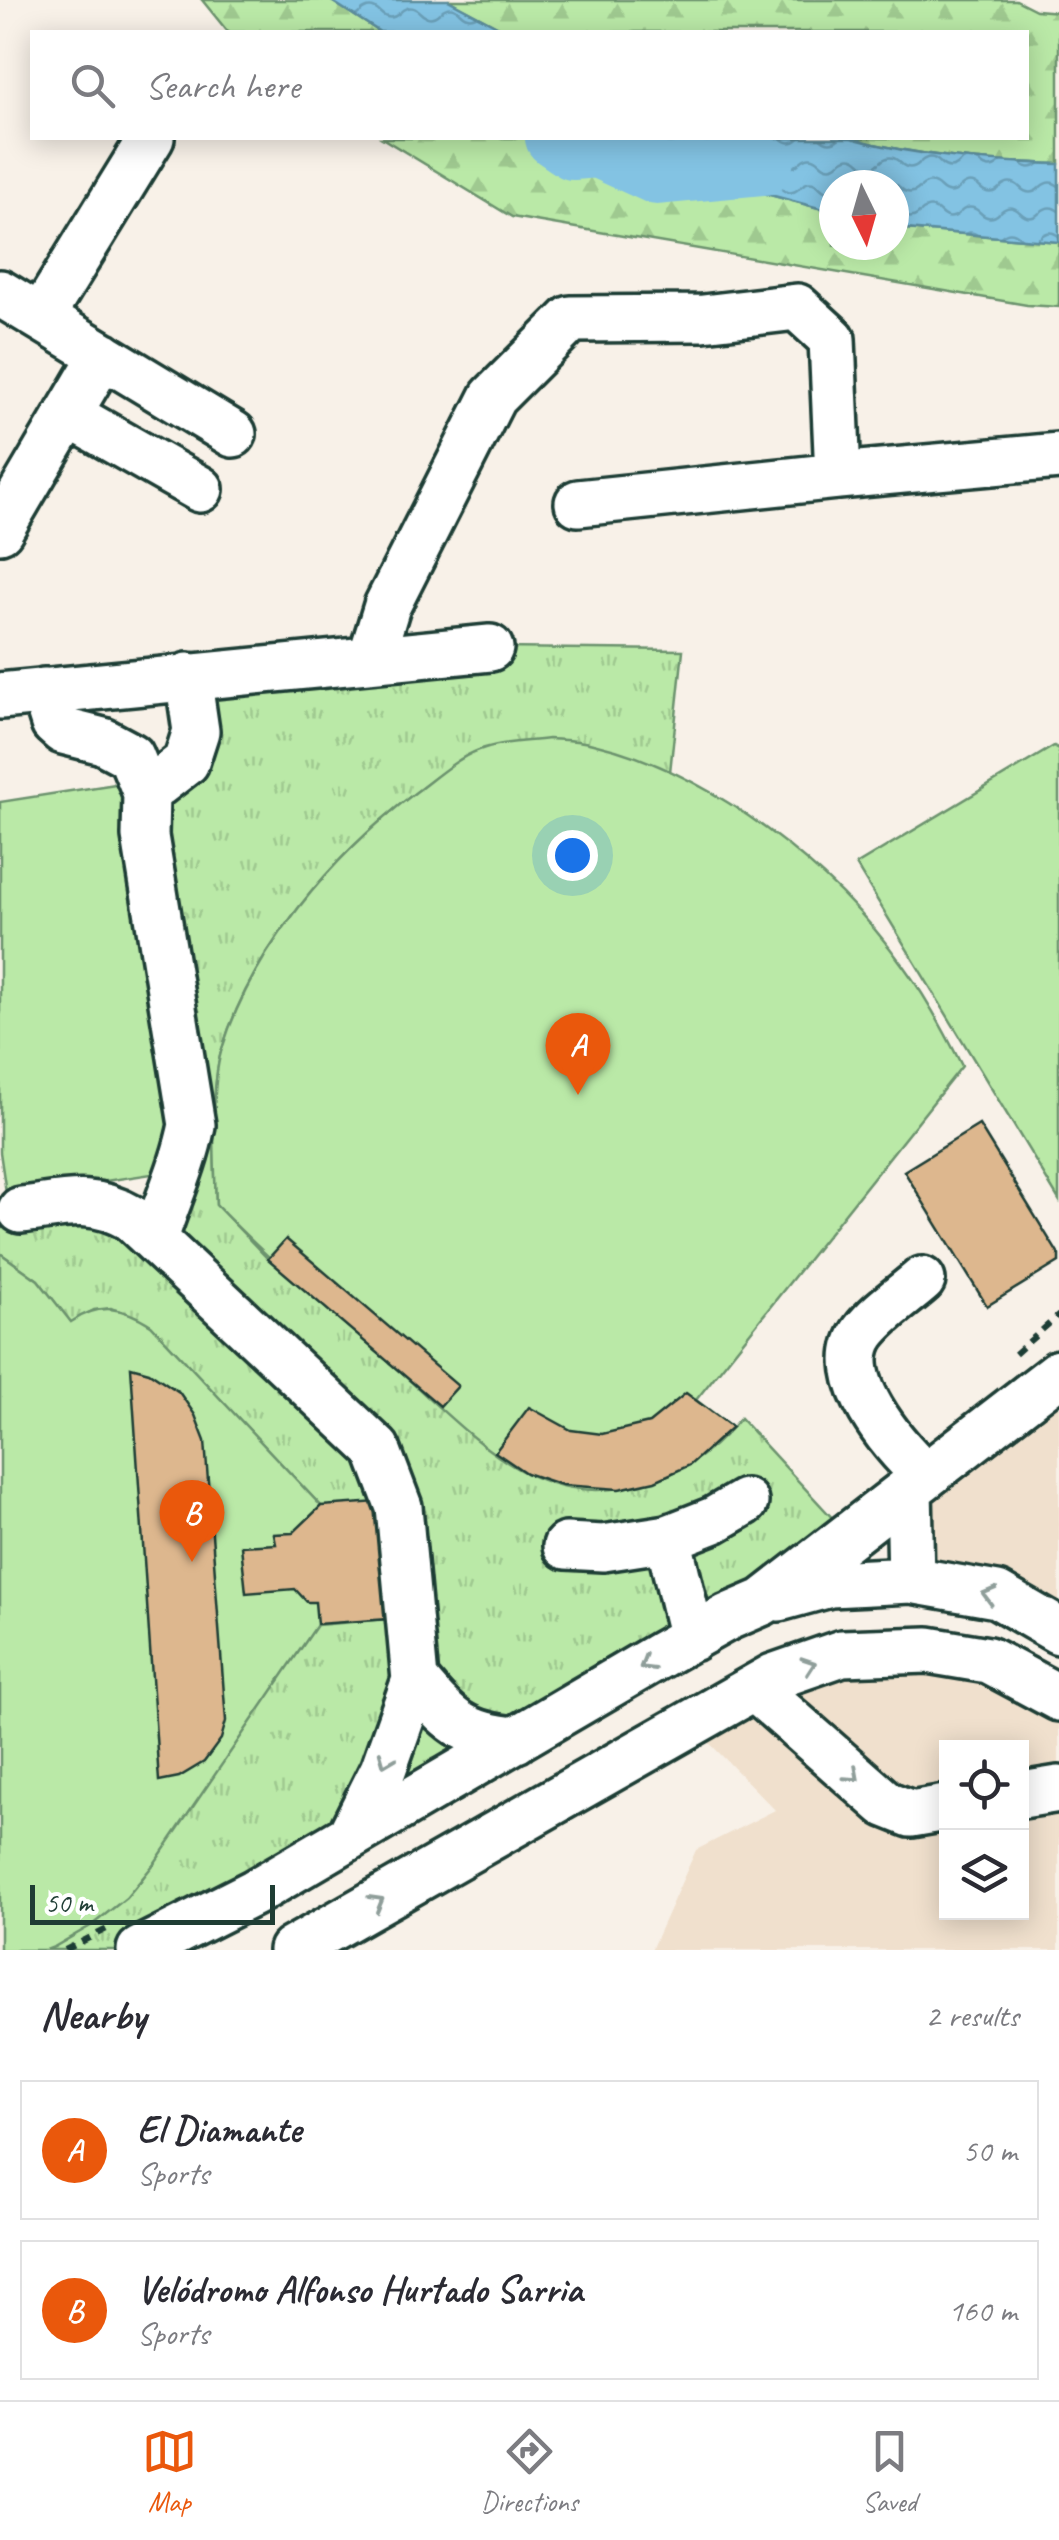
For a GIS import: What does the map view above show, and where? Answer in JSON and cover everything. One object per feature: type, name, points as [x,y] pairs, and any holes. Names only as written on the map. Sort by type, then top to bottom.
[{"type":"street","points":[[40,317],[150,140]]},
{"type":"street","points":[[0,292],[233,434]]},
{"type":"street","points":[[371,658],[387,606],[493,398],[570,318],[703,318],[797,308],[832,339],[838,476]]},
{"type":"street","points":[[0,530],[103,355]]},
{"type":"street","points":[[68,414],[200,489]]},
{"type":"street","points":[[578,503],[1059,456]]},
{"type":"street","points":[[0,696],[490,648]]},
{"type":"street","points":[[146,793],[186,762],[196,732],[188,676]]},
{"type":"street","points":[[44,691],[54,723],[63,731],[103,741],[131,756],[146,793],[145,836],[192,1125],[184,1165],[156,1238]]},
{"type":"street","points":[[21,1210],[86,1203],[108,1205],[156,1238],[377,1449],[399,1507],[415,1680],[382,1770],[350,1836]]},
{"type":"street","points":[[910,1580],[917,1482],[902,1451],[859,1389],[852,1363],[863,1332],[922,1280]]},
{"type":"street","points":[[129,1937],[254,1892],[692,1638],[763,1602],[1059,1373]]},
{"type":"street","points":[[566,1546],[603,1548],[668,1538],[704,1525],[746,1502]]},
{"type":"street","points":[[668,1538],[692,1638]]},
{"type":"street","points":[[763,1602],[830,1584],[910,1580],[997,1595],[1059,1631]]},
{"type":"street","points":[[292,1950],[773,1677],[842,1653],[928,1650],[988,1660],[1059,1698]]},
{"type":"street","points":[[415,1680],[462,1727],[482,1737],[516,1740]]},
{"type":"street","points":[[754,1688],[886,1804],[911,1814],[939,1809]]},
{"type":"street","points":[[1029,1794],[1059,1789]]},
{"type":"path","points":[[1002,1366],[1059,1316]]},
{"type":"path","points":[[65,1950],[129,1937]]},
{"type":"shaded area","points":[[1059,1373],[1059,1631],[911,1580],[909,1489]]},
{"type":"shaded area","points":[[928,1650],[1059,1698],[1059,1950],[651,1950],[696,1850],[775,1810],[690,1723]]},
{"type":"green space","points":[[202,0],[330,0],[377,30],[226,30]]},
{"type":"green space","points":[[448,0],[1016,0],[1036,10],[1059,12],[1059,164],[954,157],[860,140],[1029,140],[1029,30],[504,30]]},
{"type":"green space","points":[[385,140],[577,140],[819,208],[819,260],[909,260],[909,229],[1059,242],[1059,307],[1027,305],[512,217]]},
{"type":"green space","points":[[490,648],[683,650],[670,772],[613,751],[577,743],[537,742],[487,748],[437,776],[354,846],[298,908],[252,978],[235,1014],[221,1052],[215,1087],[216,1205],[268,1259],[495,1452],[527,1471],[559,1483],[592,1489],[625,1488],[686,1466],[715,1445],[740,1418],[848,1535],[140,1950],[46,1950],[92,1925],[140,1882],[317,1624],[388,1619],[321,1506],[151,1325],[111,1308],[94,1310],[71,1323],[38,1280],[0,1253],[0,1217],[168,1199],[145,836],[185,762],[188,676]]},
{"type":"green space","points":[[548,739],[588,743],[638,758],[682,777],[767,829],[843,895],[875,930],[920,991],[962,1066],[696,1400],[732,1427],[711,1447],[663,1476],[610,1489],[554,1484],[526,1473],[490,1451],[301,1286],[216,1205],[214,1106],[221,1052],[235,1014],[274,942],[354,845],[446,769],[487,747]]},
{"type":"green space","points":[[1054,746],[1059,749],[1059,1200],[856,865]]},
{"type":"green space","points":[[141,780],[198,1167],[105,1181],[106,1191],[8,1206],[0,1152],[0,802]]},
{"type":"green space","points":[[0,1253],[38,1280],[71,1322],[92,1311],[111,1309],[151,1325],[321,1506],[389,1619],[317,1625],[154,1864],[126,1898],[92,1925],[46,1950],[0,1950]]},
{"type":"water","points":[[330,0],[448,0],[504,30],[377,30]]},
{"type":"water","points":[[577,140],[860,140],[954,157],[1059,164],[1059,242],[909,229],[909,170],[819,170],[819,208]]},
{"type":"building","points":[[979,1125],[1059,1255],[1059,1262],[987,1306],[904,1171]]},
{"type":"building","points":[[286,1239],[458,1386],[440,1406],[268,1259]]},
{"type":"building","points":[[131,1367],[149,1372],[179,1392],[195,1415],[205,1441],[226,1721],[221,1739],[204,1762],[179,1777],[159,1781]]},
{"type":"building","points":[[686,1393],[732,1427],[690,1465],[655,1481],[619,1489],[562,1485],[526,1473],[495,1452],[529,1407],[571,1430],[602,1434],[649,1423]]},
{"type":"building","points":[[378,1502],[389,1619],[317,1624],[315,1602],[307,1602],[295,1589],[246,1593],[241,1546],[276,1544],[274,1534],[293,1533],[321,1506]]},
{"type":"waterway","points":[[557,140],[573,151],[598,149],[657,176],[764,166]]},
{"type":"place","name":"El Diamante","points":[[578,1095]]},
{"type":"place","name":"Velódromo Alfonso Hurtado Sarria","points":[[192,1562]]}]
